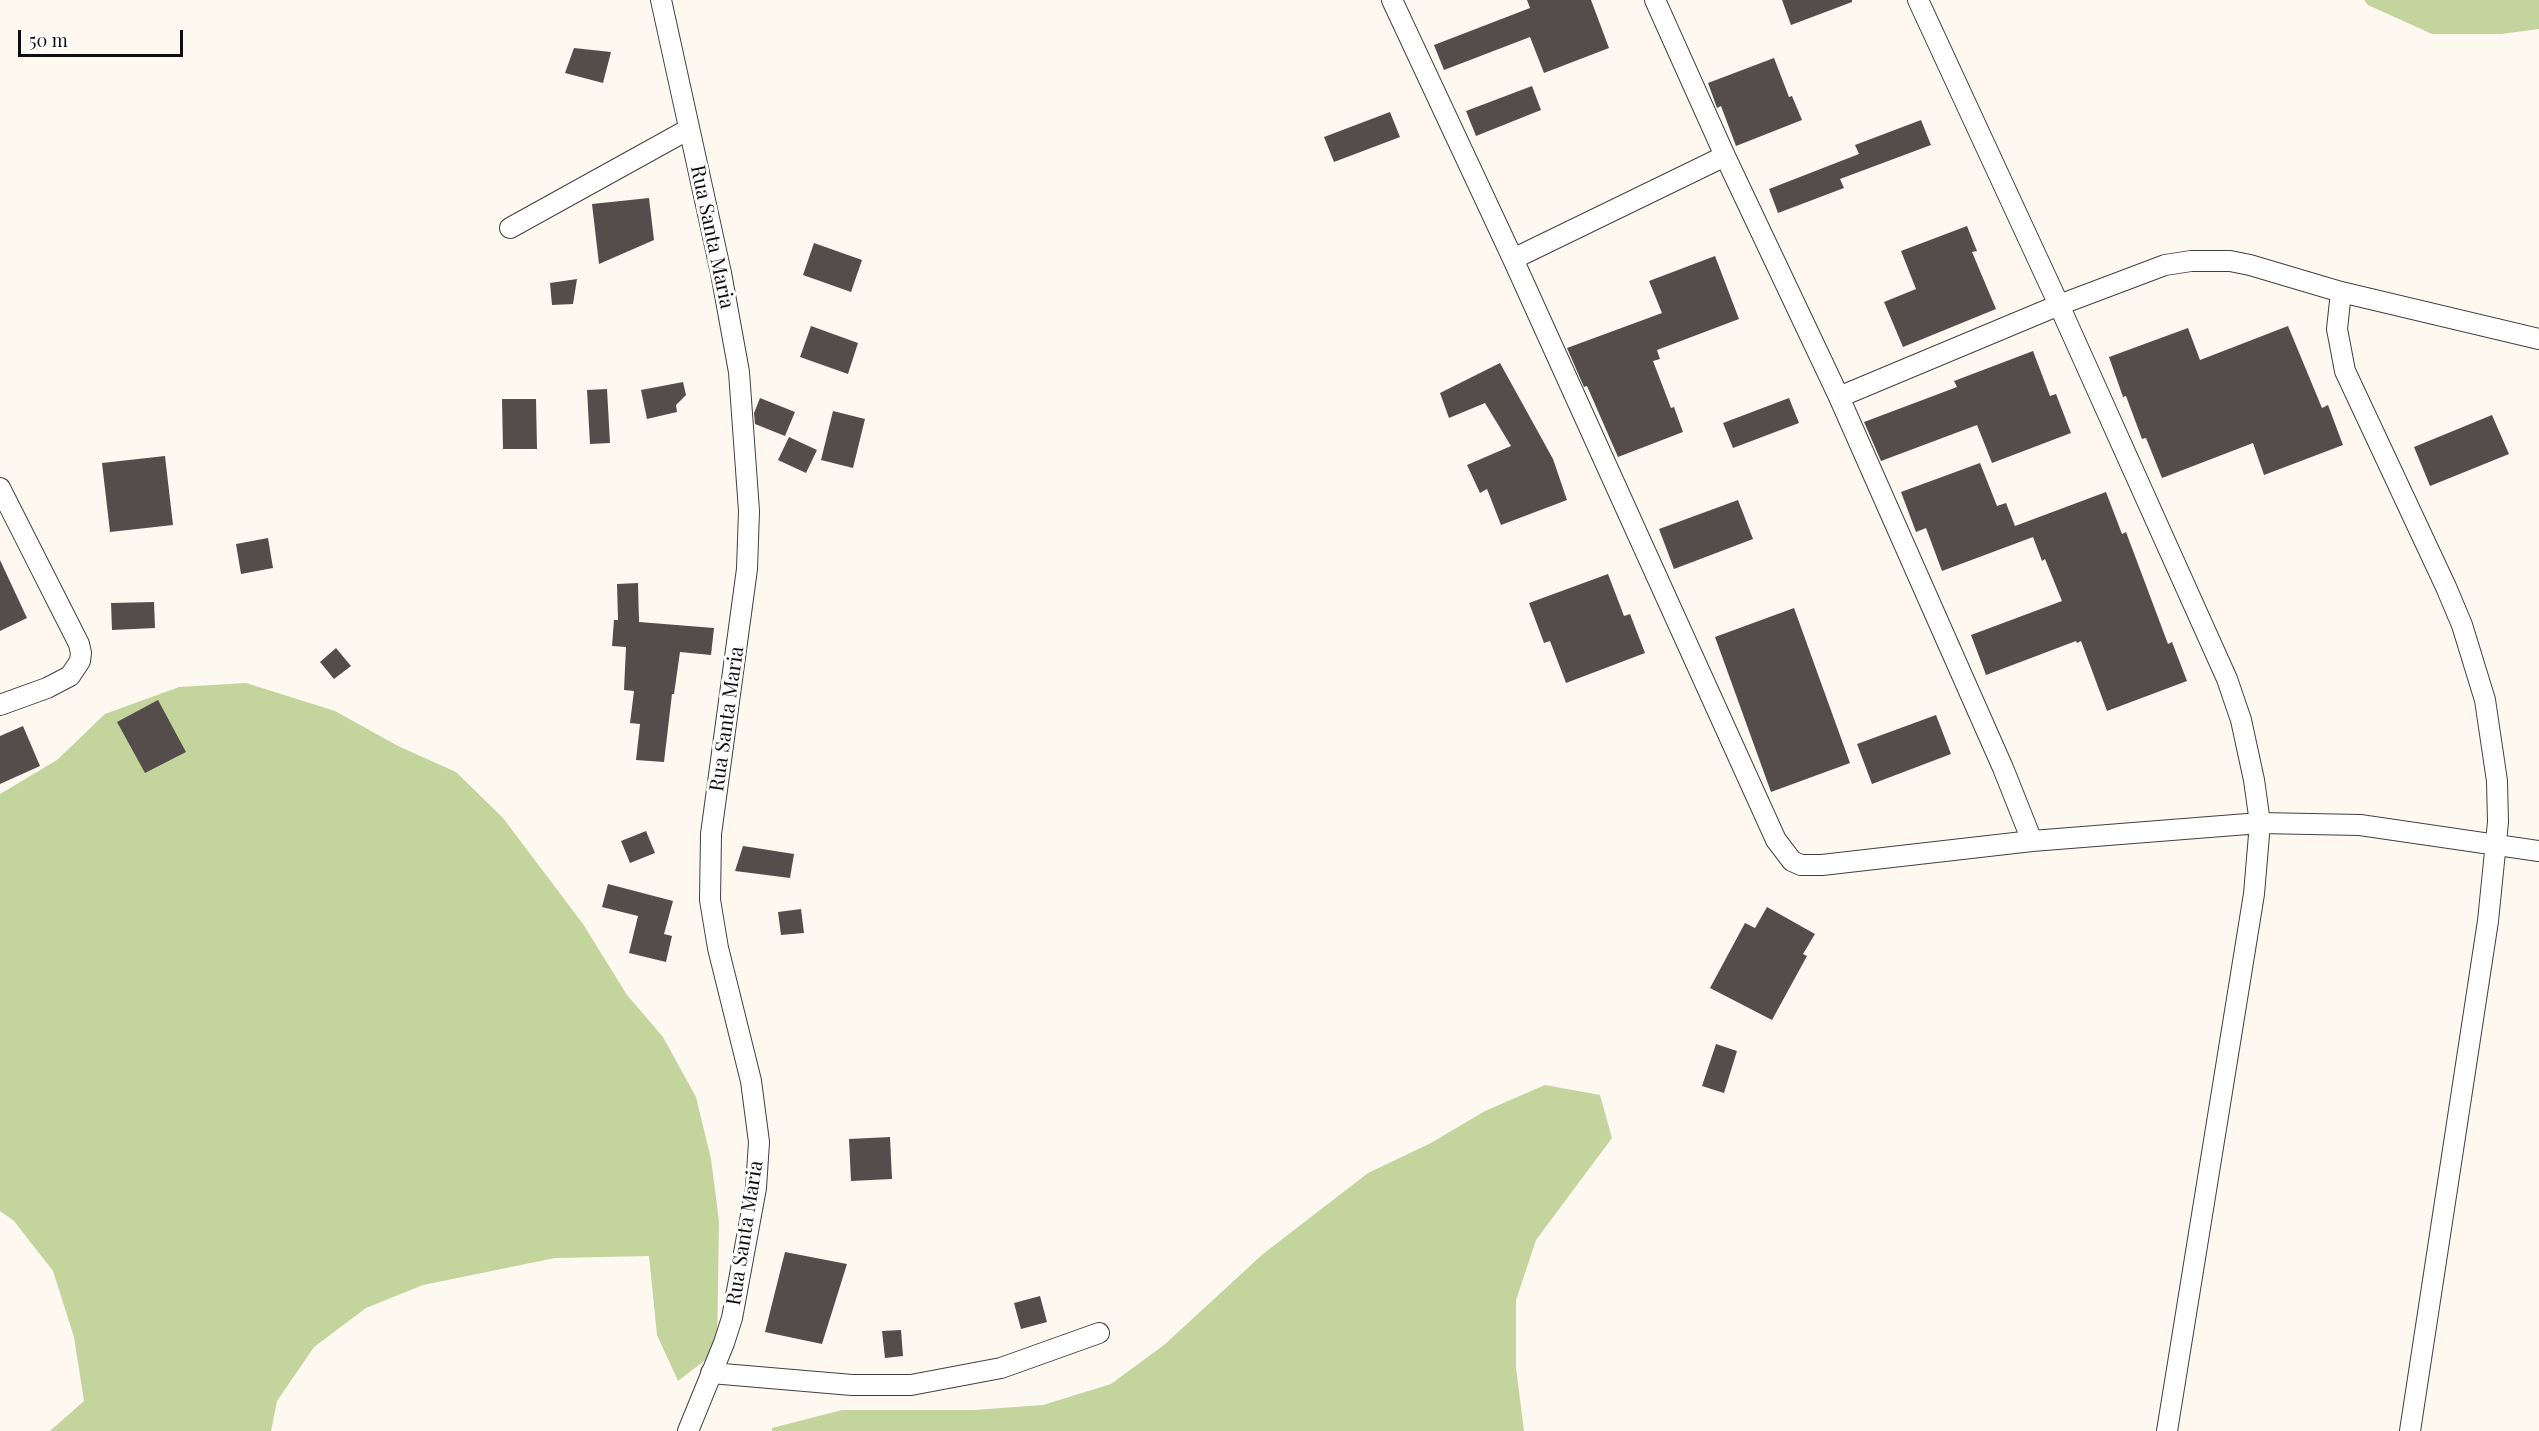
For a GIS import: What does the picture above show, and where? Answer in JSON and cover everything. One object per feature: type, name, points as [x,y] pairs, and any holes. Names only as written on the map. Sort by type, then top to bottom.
[{"type":"street","name":"Rua Santa Maria","points":[[661,0],[721,273],[739,372],[749,511],[747,569],[711,834],[710,900],[718,948],[751,1081],[759,1142],[756,1188],[732,1318],[688,1431]]},
{"type":"street","points":[[1392,0],[1513,259],[1776,840],[1784,853],[1801,865],[1822,865],[2032,841],[2260,823],[2360,825],[2539,851]]},
{"type":"street","points":[[1654,0],[1839,397],[2003,768],[2032,841]]},
{"type":"street","points":[[1918,0],[2059,305],[2227,679],[2248,749],[2260,823],[2254,894],[2167,1431]]},
{"type":"street","points":[[510,228],[689,129]]},
{"type":"street","points":[[1513,259],[1725,156]]},
{"type":"street","points":[[1839,397],[2059,305],[2165,266],[2191,261],[2230,261],[2250,265],[2342,292],[2539,339]]},
{"type":"street","points":[[2342,292],[2337,329],[2345,371],[2462,625],[2483,690],[2497,782],[2496,843],[2488,921],[2410,1431]]},
{"type":"street","points":[[0,488],[79,644],[80,661],[70,676],[57,684],[0,705]]},
{"type":"street","points":[[711,1373],[852,1386],[911,1386],[1001,1368],[1099,1333]]},
{"type":"green space","points":[[2364,0],[2539,0],[2539,29],[2501,34],[2432,34],[2368,5]]},
{"type":"green space","points":[[246,683],[335,711],[398,746],[456,772],[503,818],[583,924],[627,995],[663,1037],[696,1097],[711,1159],[719,1221],[717,1351],[678,1381],[657,1335],[649,1256],[555,1258],[423,1285],[366,1308],[314,1347],[277,1401],[271,1431],[50,1431],[84,1401],[74,1337],[53,1271],[14,1221],[0,1211],[0,794],[57,760],[105,714],[179,687]]},
{"type":"green space","points":[[1545,1085],[1600,1095],[1612,1138],[1536,1240],[1516,1300],[1516,1368],[1524,1431],[772,1431],[772,1428],[842,1410],[974,1410],[1043,1405],[1111,1384],[1164,1345],[1263,1254],[1368,1173],[1431,1143],[1485,1111]]},
{"type":"building","points":[[1527,0],[1591,0],[1609,48],[1544,73],[1530,37],[1444,70],[1434,45],[1530,8]]},
{"type":"building","points":[[1782,0],[1852,0],[1852,2],[1791,25]]},
{"type":"building","points":[[574,48],[611,52],[603,83],[565,73]]},
{"type":"building","points":[[1774,58],[1789,97],[1792,96],[1802,120],[1736,146],[1721,106],[1717,108],[1708,83]]},
{"type":"building","points":[[1532,86],[1541,110],[1476,136],[1466,111]]},
{"type":"building","points":[[1390,112],[1400,137],[1334,162],[1324,137]]},
{"type":"building","points":[[1921,120],[1931,145],[1840,179],[1844,188],[1778,213],[1769,189],[1859,154],[1855,145]]},
{"type":"building","points":[[649,198],[654,240],[599,264],[592,204]]},
{"type":"building","points":[[1967,226],[1977,251],[1972,252],[1996,309],[1903,347],[1884,302],[1916,289],[1901,251]]},
{"type":"building","points":[[814,243],[862,260],[851,292],[803,275]]},
{"type":"building","points":[[1715,256],[1739,319],[1657,350],[1660,359],[1653,361],[1683,432],[1618,457],[1587,386],[1584,387],[1567,348],[1662,313],[1649,281]]},
{"type":"building","points":[[577,279],[573,304],[552,305],[550,283]]},
{"type":"building","points":[[811,326],[858,343],[848,374],[800,357]]},
{"type":"building","points":[[2288,326],[2322,408],[2328,405],[2343,445],[2264,475],[2253,443],[2162,478],[2146,438],[2142,439],[2126,396],[2123,397],[2109,357],[2188,328],[2200,360]]},
{"type":"building","points":[[2033,351],[2050,396],[2056,394],[2071,433],[1992,463],[1977,425],[1881,461],[1864,422],[1957,387],[1954,381]]},
{"type":"building","points":[[1500,363],[1553,459],[1567,500],[1501,525],[1487,489],[1480,493],[1467,465],[1511,446],[1485,403],[1449,418],[1440,393]]},
{"type":"building","points":[[683,382],[686,395],[676,405],[677,412],[647,419],[641,390]]},
{"type":"building","points":[[607,389],[610,443],[590,444],[587,390]]},
{"type":"building","points":[[760,398],[795,412],[785,436],[755,424],[754,413]]},
{"type":"building","points":[[1789,398],[1799,423],[1733,448],[1723,423]]},
{"type":"building","points":[[502,399],[536,399],[537,449],[503,449]]},
{"type":"building","points":[[833,411],[865,419],[853,468],[821,460]]},
{"type":"building","points":[[2492,415],[2509,454],[2430,486],[2414,447]]},
{"type":"building","points":[[789,437],[817,450],[806,473],[778,460]]},
{"type":"building","points":[[165,456],[173,525],[110,532],[102,463]]},
{"type":"building","points":[[1980,463],[1997,506],[2006,503],[2015,526],[2106,492],[2122,534],[2126,532],[2168,644],[2172,642],[2187,681],[2107,711],[2081,641],[1986,675],[1971,635],[2062,601],[2045,559],[2042,561],[2033,537],[1942,571],[1926,528],[1916,532],[1901,492]]},
{"type":"building","points":[[1738,500],[1753,539],[1674,569],[1659,529]]},
{"type":"building","points":[[268,538],[273,568],[241,574],[236,544]]},
{"type":"building","points":[[0,560],[27,618],[0,631]]},
{"type":"building","points":[[1608,574],[1624,616],[1630,614],[1645,653],[1566,683],[1550,641],[1544,643],[1529,603]]},
{"type":"building","points":[[638,583],[639,622],[714,628],[711,655],[680,652],[674,694],[672,694],[664,762],[636,760],[640,724],[630,723],[634,691],[624,690],[626,647],[612,646],[614,620],[618,620],[617,584]]},
{"type":"building","points":[[154,602],[155,628],[112,630],[111,603]]},
{"type":"building","points":[[1794,608],[1850,763],[1771,792],[1715,637]]},
{"type":"building","points":[[336,648],[351,666],[334,679],[320,662]]},
{"type":"building","points":[[158,700],[186,752],[145,773],[117,722]]},
{"type":"building","points":[[1936,715],[1951,754],[1872,784],[1857,744]]},
{"type":"building","points":[[23,726],[40,766],[0,784],[0,736]]},
{"type":"building","points":[[646,831],[655,853],[630,863],[621,841]]},
{"type":"building","points":[[743,846],[794,854],[790,878],[735,871]]},
{"type":"building","points":[[608,884],[673,901],[664,934],[672,936],[666,962],[629,953],[638,916],[602,907]]},
{"type":"building","points":[[1767,907],[1815,934],[1803,954],[1807,956],[1772,1020],[1710,988],[1745,923],[1755,928]]},
{"type":"building","points":[[801,909],[804,933],[781,935],[778,912]]},
{"type":"building","points":[[1716,1044],[1737,1051],[1724,1093],[1702,1086]]},
{"type":"building","points":[[890,1137],[892,1179],[851,1181],[849,1139]]},
{"type":"building","points":[[785,1252],[847,1264],[822,1344],[765,1332]]},
{"type":"building","points":[[1040,1296],[1047,1322],[1021,1329],[1014,1303]]},
{"type":"building","points":[[901,1330],[903,1356],[885,1358],[882,1331]]}]
